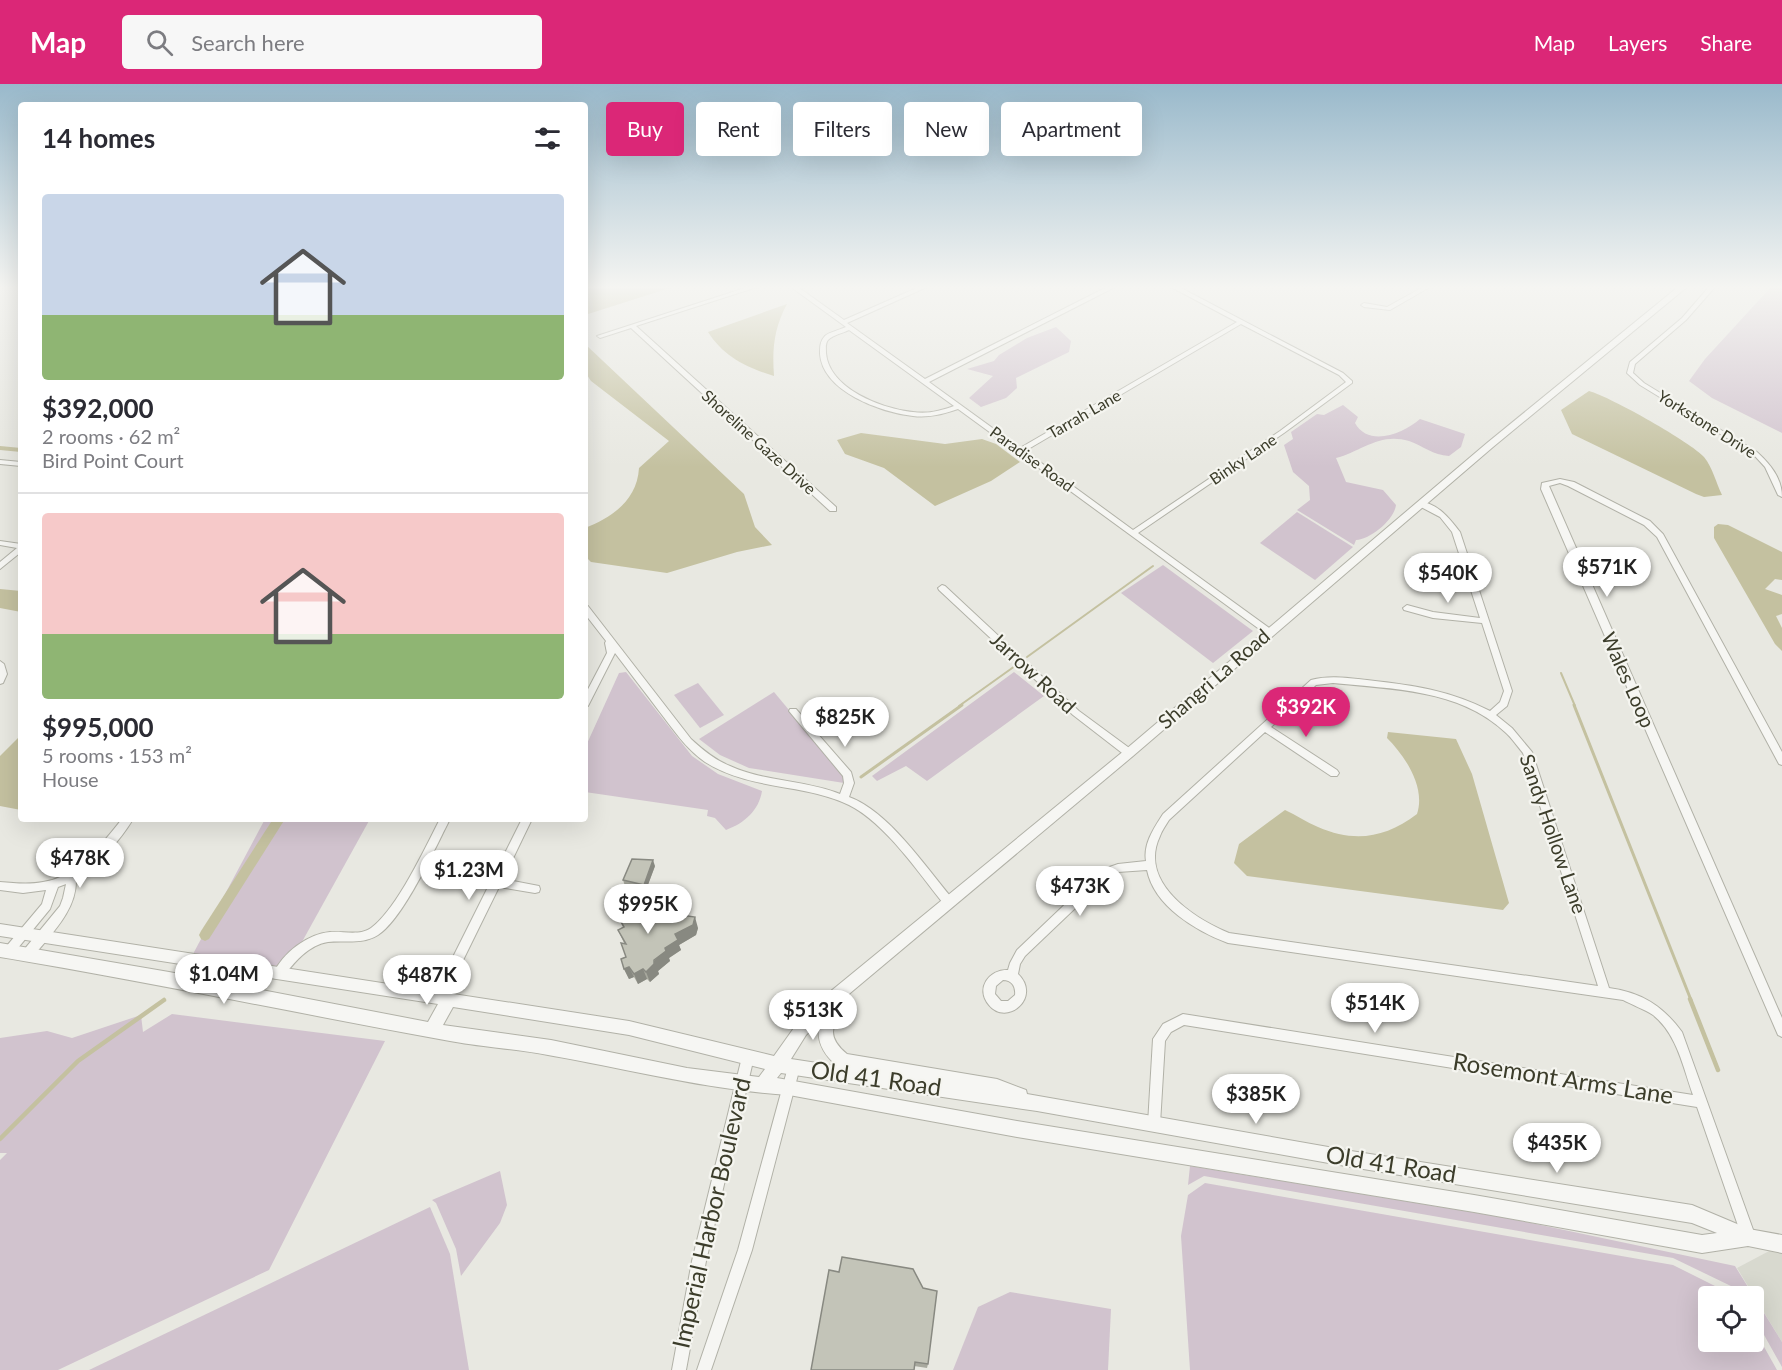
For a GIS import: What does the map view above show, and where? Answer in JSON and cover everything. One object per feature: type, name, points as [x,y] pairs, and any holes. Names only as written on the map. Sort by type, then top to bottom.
[{"type":"street","name":"Shoreline Gaze Drive","points":[[655,347],[833,509]]},
{"type":"street","points":[[824,347],[827,368],[847,389],[874,404],[911,414],[927,415],[959,407]]},
{"type":"street","name":"Paradise Road","points":[[876,347],[1269,632]]},
{"type":"street","points":[[925,382],[994,347]]},
{"type":"street","name":"Tarrah Lane","points":[[1020,451],[1198,347]]},
{"type":"street","name":"Binky Lane","points":[[1133,533],[1347,387],[1350,382],[1341,374],[1289,347]]},
{"type":"street","name":"Shangri La Road","points":[[763,1086],[775,1064],[801,1030],[849,984],[947,900],[1129,753],[1269,632],[1609,347]]},
{"type":"street","name":"Yorkstone Drive","points":[[1651,347],[1632,363],[1630,373],[1642,384],[1755,453],[1768,466],[1782,495]]},
{"type":"street","points":[[0,462],[18,464]]},
{"type":"street","name":"Wales Loop","points":[[1782,761],[1654,529],[1571,484],[1560,481],[1545,485],[1782,1031]]},
{"type":"street","points":[[1422,504],[1443,515],[1454,526],[1508,691],[1504,704],[1492,714]]},
{"type":"street","points":[[0,543],[18,546]]},
{"type":"street","points":[[0,566],[18,550]]},
{"type":"street","name":"Jarrow Road","points":[[942,588],[1076,713],[1129,753]]},
{"type":"street","points":[[1407,608],[1433,615],[1485,621]]},
{"type":"street","points":[[588,612],[688,742],[702,756],[747,778],[808,788],[843,799],[872,815],[947,900]]},
{"type":"street","points":[[588,698],[610,653],[609,640]]},
{"type":"street","points":[[0,664],[3,674],[0,681]]},
{"type":"street","name":"Sandy Hollow Lane","points":[[1151,865],[1151,842],[1160,824],[1307,687],[1323,680],[1440,693],[1464,700],[1492,714],[1512,732],[1527,752],[1605,993]]},
{"type":"street","points":[[793,711],[848,775],[849,783],[843,799]]},
{"type":"street","points":[[1264,727],[1334,773]]},
{"type":"street","points":[[0,886],[34,890],[53,886],[71,878],[95,860],[126,822]]},
{"type":"street","points":[[278,974],[286,963],[314,940],[336,936],[356,938],[372,933],[389,918],[443,822]]},
{"type":"street","points":[[433,1029],[444,998],[495,882],[525,822]]},
{"type":"street","points":[[1012,978],[1015,963],[1021,953],[1105,873],[1118,868],[1151,865],[1159,887],[1178,911],[1209,932],[1228,938],[1605,993],[1640,1001],[1668,1022],[1686,1052],[1749,1238]]},
{"type":"street","points":[[27,955],[68,901],[73,887],[71,878]]},
{"type":"street","points":[[495,882],[535,889]]},
{"type":"street","points":[[5,950],[24,933],[46,906],[53,886]]},
{"type":"street","name":"Old 41 Road","points":[[0,930],[278,974],[364,984],[629,1028],[775,1064],[1037,1103],[1351,1159],[1692,1214],[1749,1238],[1782,1244]]},
{"type":"street","name":"Old 41 Road","points":[[5,950],[741,1083],[789,1087],[952,1118],[1181,1154],[1702,1244],[1749,1238]]},
{"type":"street","points":[[849,984],[825,1026],[828,1046],[844,1061],[997,1087],[1037,1103]]},
{"type":"street","name":"Rosemont Arms Lane","points":[[1154,1124],[1159,1039],[1174,1023],[1183,1019],[1702,1102]]},
{"type":"street","name":"Imperial Harbor Boulevard","points":[[678,1370],[699,1261],[748,1057]]},
{"type":"street","name":"Imperial Harbor Boulevard","points":[[704,1370],[745,1250],[794,1067]]},
{"type":"shaded area","points":[[588,347],[744,494],[755,527],[772,545],[737,552],[667,573],[591,562],[588,559],[588,526],[614,513],[622,506],[634,489],[639,468],[669,441],[588,376]]},
{"type":"shaded area","points":[[774,347],[774,376],[736,360],[721,348]]},
{"type":"shaded area","points":[[1012,347],[1070,347],[1069,352],[1016,378],[1017,388],[1006,398],[981,407],[969,398],[993,376],[967,369],[994,361]]},
{"type":"shaded area","points":[[1716,347],[1782,347],[1782,433],[1712,398],[1689,381]]},
{"type":"shaded area","points":[[1589,391],[1632,411],[1697,450],[1710,466],[1722,495],[1704,497],[1696,494],[1572,434],[1561,410]]},
{"type":"shaded area","points":[[1343,405],[1358,417],[1355,423],[1361,431],[1369,435],[1387,436],[1405,429],[1420,419],[1465,434],[1461,447],[1449,456],[1433,452],[1409,441],[1389,439],[1336,458],[1346,482],[1383,490],[1396,505],[1391,517],[1381,528],[1356,540],[1354,545],[1297,510],[1310,500],[1309,486],[1293,472],[1284,445],[1293,439],[1291,432],[1317,414],[1324,415]]},
{"type":"shaded area","points":[[861,433],[945,444],[982,439],[996,444],[1020,462],[991,481],[935,506],[884,468],[845,454],[837,440]]},
{"type":"shaded area","points":[[1297,512],[1353,547],[1315,580],[1260,543]]},
{"type":"shaded area","points":[[1718,524],[1728,525],[1782,552],[1782,580],[1775,579],[1765,589],[1782,595],[1782,614],[1776,616],[1782,628],[1782,651],[1775,644],[1714,538],[1714,527]]},
{"type":"shaded area","points":[[1163,565],[1253,631],[1213,663],[1121,593]]},
{"type":"shaded area","points":[[0,589],[18,591],[18,611],[0,608]]},
{"type":"shaded area","points":[[626,672],[692,756],[718,774],[762,791],[758,804],[745,820],[726,830],[715,818],[707,816],[708,810],[588,792],[588,741],[619,673]]},
{"type":"shaded area","points":[[1014,672],[1044,696],[927,781],[906,766],[877,781],[872,776]]},
{"type":"shaded area","points":[[698,683],[724,715],[700,728],[674,695]]},
{"type":"shaded area","points":[[774,692],[844,776],[844,783],[749,768],[720,755],[699,739]]},
{"type":"shaded area","points":[[1388,732],[1456,739],[1472,774],[1509,903],[1503,910],[1247,876],[1234,863],[1239,844],[1285,810],[1332,832],[1357,836],[1381,833],[1417,814],[1419,793],[1416,783],[1407,763],[1387,738]]},
{"type":"shaded area","points":[[18,738],[18,809],[0,806],[0,756]]},
{"type":"shaded area","points":[[263,822],[368,822],[287,969],[193,954]]},
{"type":"shaded area","points":[[172,1014],[385,1041],[269,1270],[58,1370],[0,1370],[0,1160],[7,1153],[0,1153],[0,1038],[47,1031],[72,1038],[141,1015],[143,1032]]},
{"type":"shaded area","points":[[1190,1166],[1507,1218],[1735,1266],[1748,1286],[1731,1286],[1673,1258],[1204,1176],[1188,1185]]},
{"type":"shaded area","points":[[500,1171],[507,1205],[500,1223],[461,1276],[456,1249],[436,1203],[432,1200]]},
{"type":"shaded area","points":[[1205,1183],[1673,1265],[1715,1286],[1698,1286],[1698,1352],[1764,1352],[1764,1347],[1777,1370],[1190,1370],[1181,1236],[1188,1195]]},
{"type":"shaded area","points":[[430,1207],[450,1254],[469,1370],[89,1370]]},
{"type":"shaded area","points":[[1771,1250],[1782,1252],[1782,1342],[1764,1312],[1764,1286],[1748,1286],[1737,1268]]},
{"type":"shaded area","points":[[1010,1292],[1111,1309],[1108,1370],[953,1370],[978,1307]]},
{"type":"shaded area","points":[[1764,1313],[1782,1342],[1782,1367],[1764,1335]]},
{"type":"building","points":[[632,859],[653,860],[644,885],[623,880]]},
{"type":"building","points":[[619,906],[695,917],[693,925],[675,934],[678,940],[665,948],[666,951],[654,960],[654,964],[646,972],[643,969],[634,974],[629,967],[624,969],[621,959],[626,957],[621,943],[626,944],[618,930],[624,927],[616,913]]},
{"type":"building","points":[[842,1257],[913,1269],[923,1288],[937,1291],[928,1364],[915,1362],[914,1370],[811,1370],[829,1270],[839,1272]]},
{"type":"waterway","points":[[0,448],[18,450]]},
{"type":"waterway","points":[[1027,657],[1153,566]]},
{"type":"waterway","points":[[959,706],[1015,666]]},
{"type":"waterway","points":[[1561,673],[1575,706]]},
{"type":"waterway","points":[[861,777],[962,705]]},
{"type":"waterway","points":[[1574,705],[1691,1000]]},
{"type":"waterway","points":[[205,935],[277,822]]},
{"type":"waterway","points":[[1690,999],[1718,1070]]},
{"type":"waterway","points":[[0,1139],[78,1061],[164,1000]]}]
